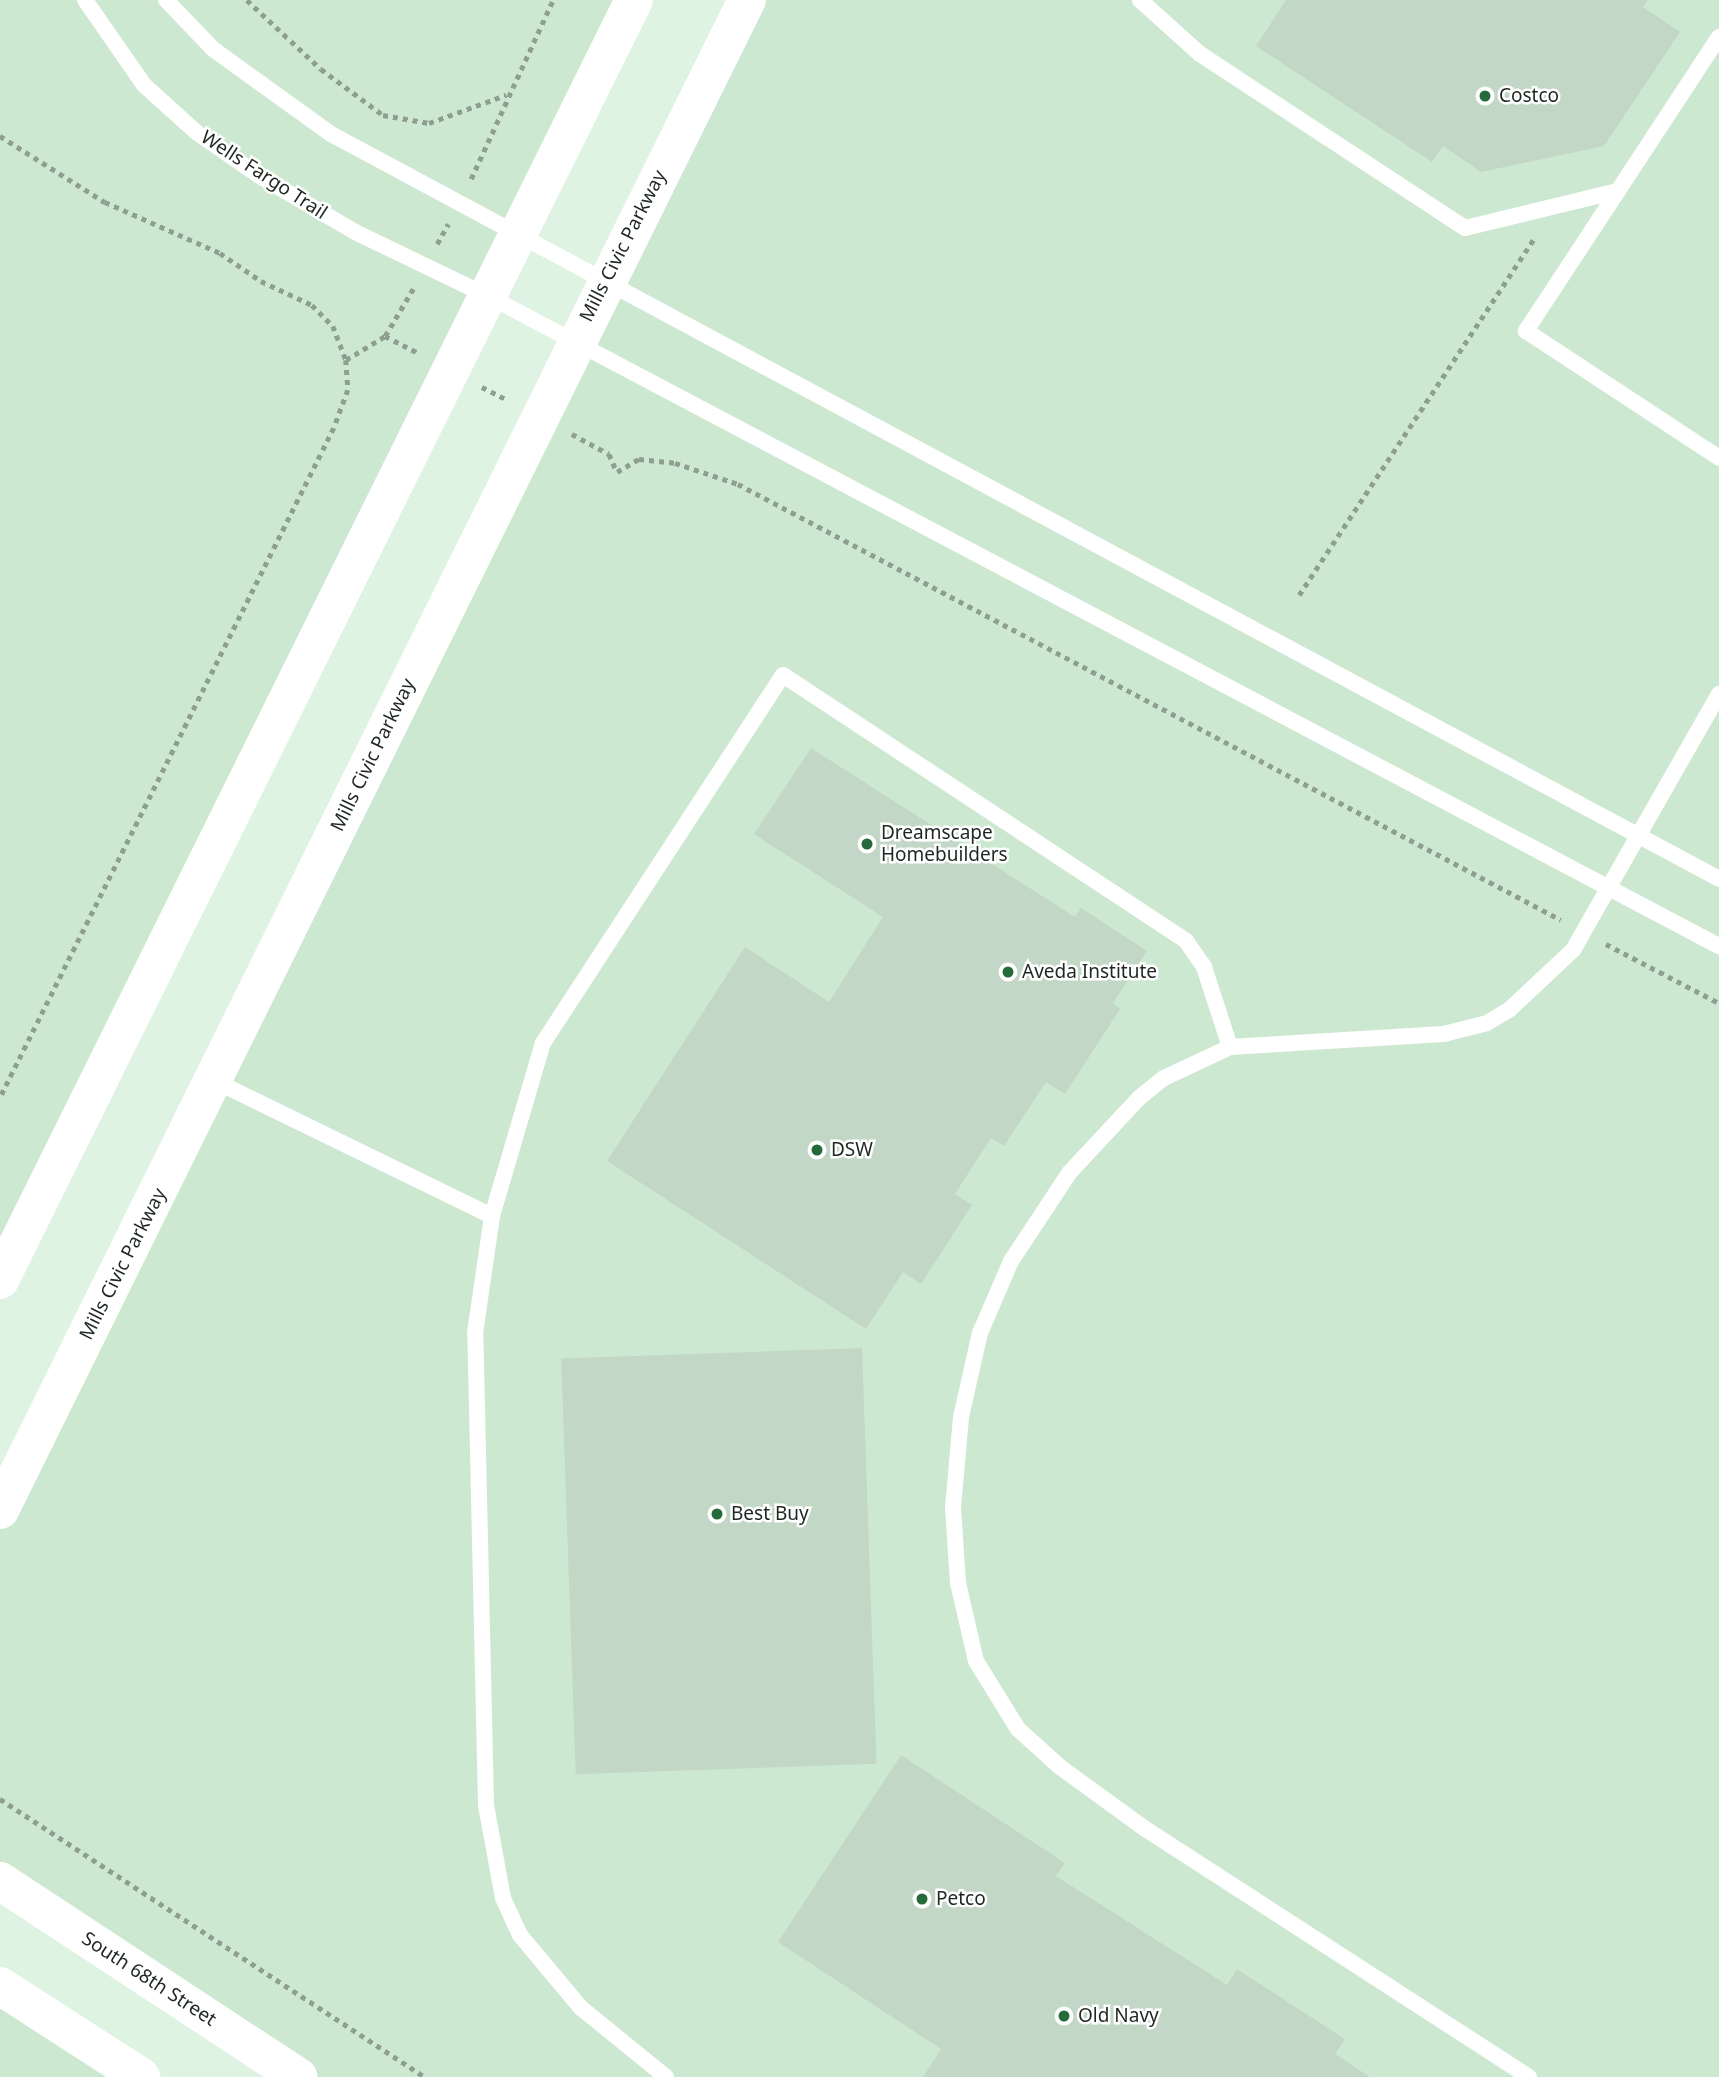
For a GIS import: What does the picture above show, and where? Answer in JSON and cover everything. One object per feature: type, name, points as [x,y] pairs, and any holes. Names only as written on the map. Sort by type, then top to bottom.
[{"type":"main road","points":[[0,1280],[634,0]]},
{"type":"main road","name":"Mills Civic Parkway","points":[[0,1510],[215,1081],[538,416],[747,0]]},
{"type":"main road","name":"South 68th Street","points":[[0,1881],[298,2077]]},
{"type":"main road","points":[[0,1986],[141,2077]]},
{"type":"lane","points":[[73,0],[102,27]]},
{"type":"lane","name":"Wells Fargo Trail","points":[[85,0],[144,85],[196,132],[258,175],[355,232],[488,296],[1719,946]]},
{"type":"lane","points":[[166,0],[214,49],[281,102],[517,237],[1719,878]]},
{"type":"lane","points":[[1140,0],[1200,54],[1465,228],[1618,191]]},
{"type":"lane","points":[[1719,37],[1526,331],[1719,458]]},
{"type":"lane","points":[[665,2077],[623,2046],[545,1969],[520,1935],[503,1898],[486,1805],[475,1333],[492,1216],[543,1044],[783,675],[1186,941],[1204,967],[1230,1047]]},
{"type":"lane","points":[[1529,2077],[1144,1828],[1060,1768],[1018,1729],[976,1661],[955,1567],[953,1507],[961,1417],[993,1294],[1049,1200],[1118,1118],[1164,1078],[1230,1047],[1444,1034],[1487,1023],[1509,1010],[1573,950],[1719,694]]},
{"type":"lane","points":[[215,1081],[492,1216]]},
{"type":"path","points":[[247,0],[321,69],[383,115],[429,123],[506,95]]},
{"type":"path","points":[[489,144],[506,95],[553,0]]},
{"type":"path","points":[[0,136],[105,202],[220,253],[261,281],[313,305],[332,326],[346,360],[348,390],[334,428],[0,1098]]},
{"type":"path","points":[[1299,595],[1557,205]]},
{"type":"path","points":[[346,360],[385,336],[610,454],[617,472],[639,459],[675,463],[738,484],[1533,905]]},
{"type":"path","points":[[1626,955],[1719,1003]]},
{"type":"path","points":[[0,1799],[425,2077]]},
{"type":"shaded area","points":[[0,0],[634,0],[0,1280]]},
{"type":"shaded area","points":[[747,0],[1719,0],[1719,2077],[298,2077],[0,1881],[0,1510]]},
{"type":"shaded area","points":[[0,1986],[141,2077],[0,2077]]},
{"type":"building","name":"Costco","points":[[1286,0],[1648,0],[1643,7],[1680,32],[1604,146],[1481,172],[1443,146],[1432,162],[1256,46]]},
{"type":"building","points":[[811,748],[1075,917],[1081,908],[1147,951],[1113,1003],[1120,1009],[1065,1094],[1046,1082],[1004,1146],[991,1138],[955,1194],[972,1205],[921,1284],[903,1272],[866,1329],[607,1161],[745,947],[829,1002],[883,917],[754,834]]},
{"type":"building","name":"Best Buy","points":[[862,1348],[877,1764],[576,1774],[561,1359]]},
{"type":"building","points":[[901,1755],[1065,1863],[1056,1876],[1227,1985],[1237,1969],[1345,2039],[1335,2054],[1370,2077],[923,2077],[941,2049],[778,1942]]},
{"type":"place","name":"Costco","points":[[1485,96]]},
{"type":"place","name":"Dreamscape Homebuilders","points":[[867,844]]},
{"type":"place","name":"Aveda Institute","points":[[1008,972]]},
{"type":"place","name":"DSW","points":[[817,1150]]},
{"type":"place","name":"Best Buy","points":[[717,1514]]},
{"type":"place","name":"Petco","points":[[922,1899]]},
{"type":"place","name":"Old Navy","points":[[1064,2016]]}]
